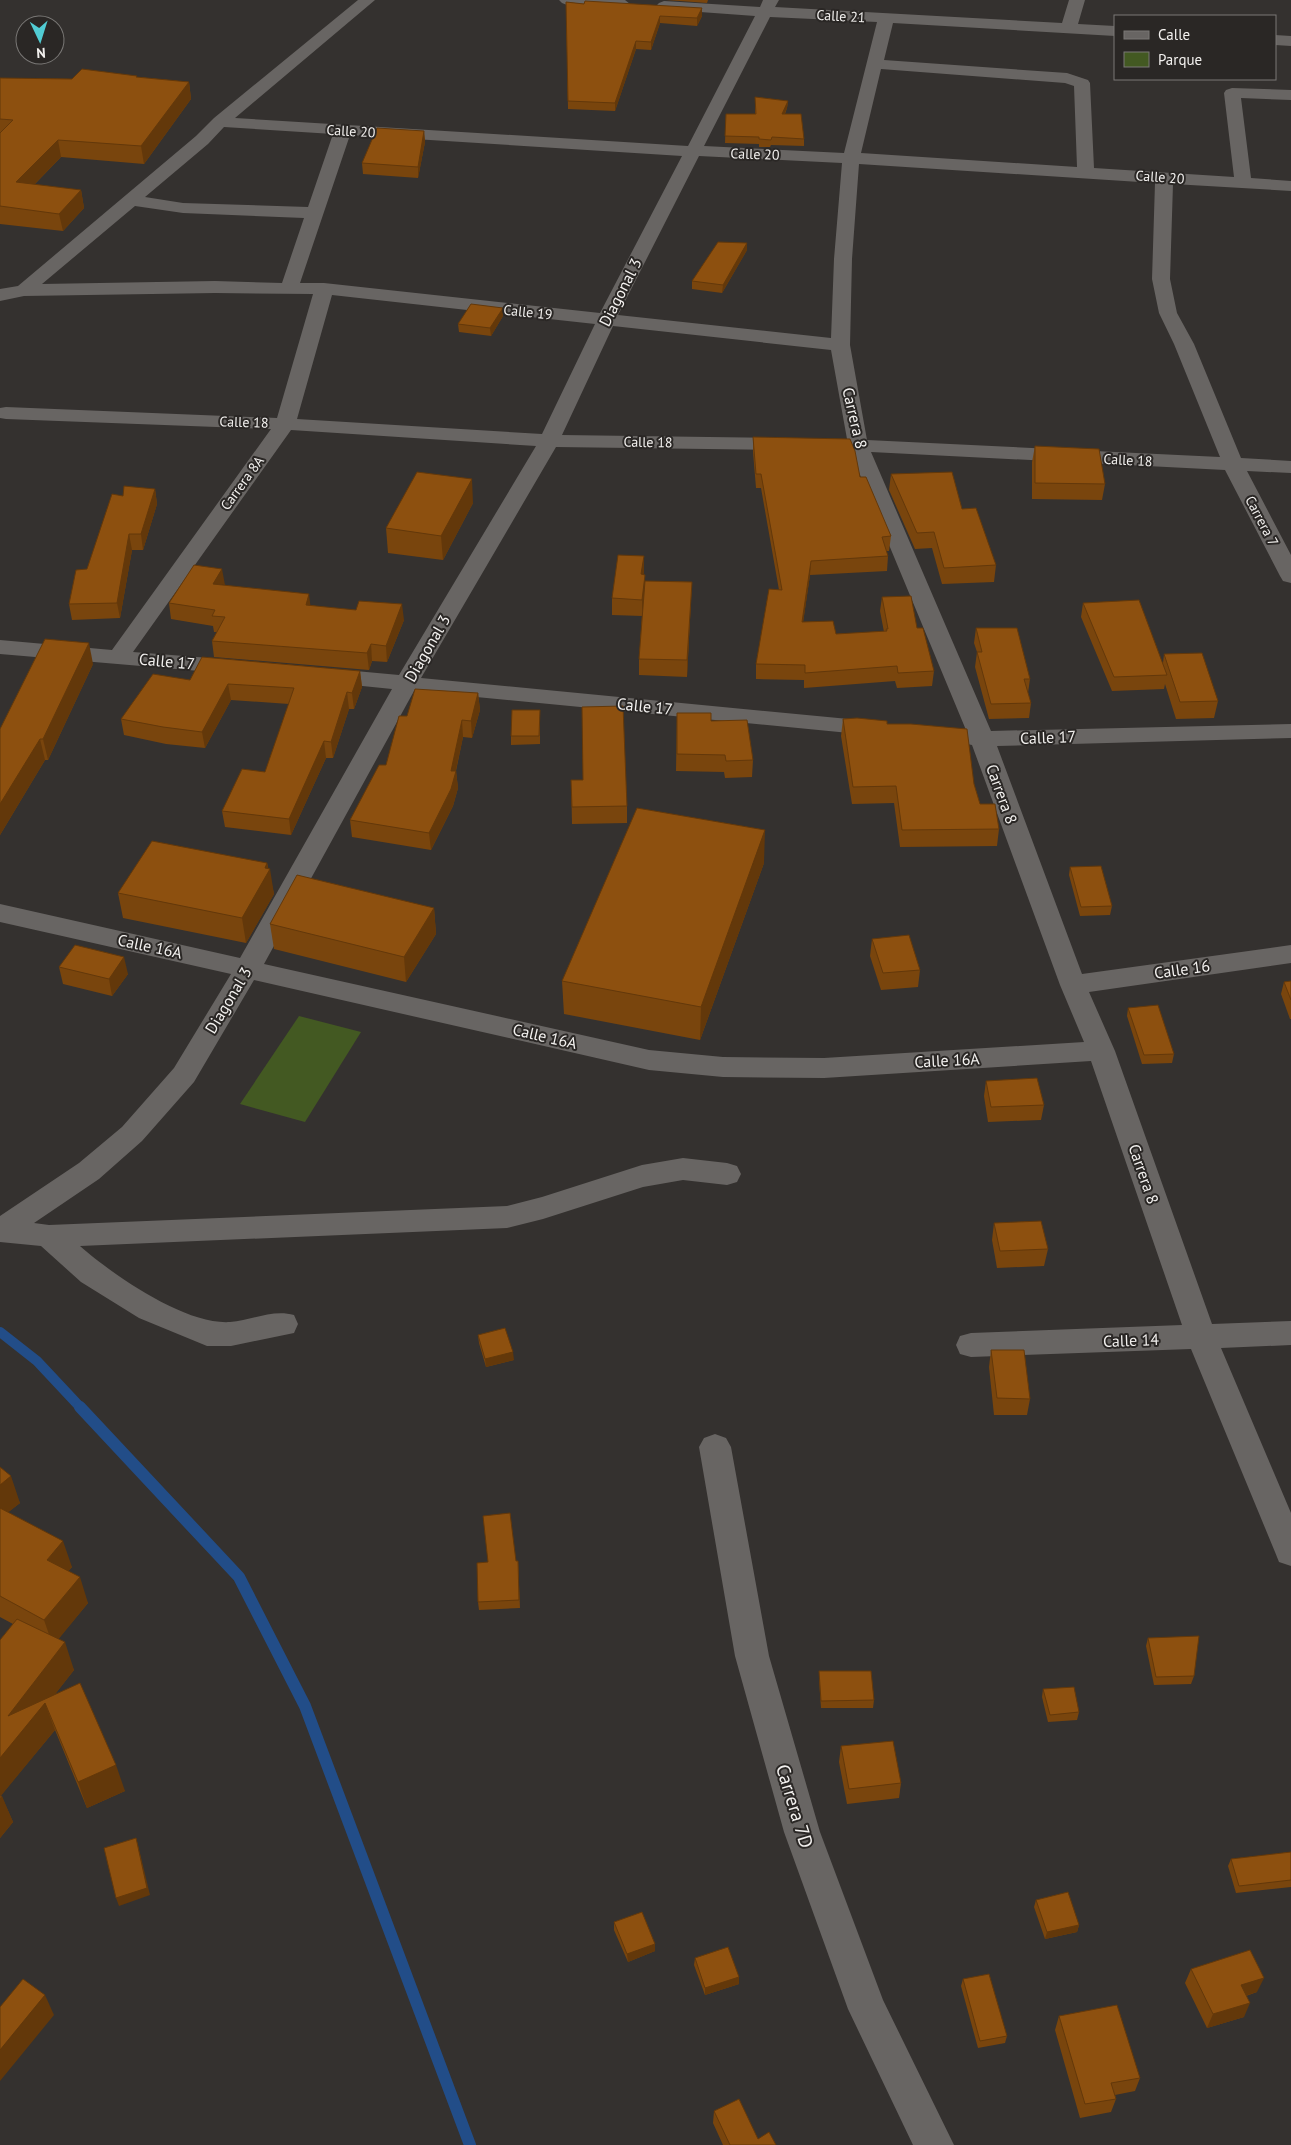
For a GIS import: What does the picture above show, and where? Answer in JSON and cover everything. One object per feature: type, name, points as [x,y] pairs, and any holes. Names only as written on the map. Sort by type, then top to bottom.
[{"type":"street","points":[[24,290],[202,140],[220,122],[367,0]]},
{"type":"street","name":"Calle 21","points":[[567,0],[641,5],[768,6],[886,18],[1114,31]]},
{"type":"street","points":[[1069,28],[1077,0]]},
{"type":"street","name":"Diagonal 3","points":[[0,1231],[89,1171],[132,1134],[184,1075],[248,968],[407,682],[549,441],[606,321],[768,6]]},
{"type":"street","name":"Carrera 8","points":[[886,18],[851,158],[843,259],[840,345],[858,445],[982,739],[1072,985],[1101,1051],[1201,1337],[1291,1552]]},
{"type":"street","points":[[1276,40],[1291,40]]},
{"type":"street","points":[[876,64],[1067,78],[1082,83],[1086,172]]},
{"type":"street","points":[[1243,183],[1232,93],[1291,95]]},
{"type":"street","name":"Calle 20","points":[[220,122],[692,151],[1086,172],[1291,186]]},
{"type":"street","points":[[288,288],[343,130]]},
{"type":"street","name":"Carrera 7","points":[[1164,178],[1161,280],[1168,313],[1184,344],[1233,465],[1291,576]]},
{"type":"street","points":[[131,200],[183,208],[314,213]]},
{"type":"street","name":"Calle 19","points":[[0,295],[24,290],[215,287],[324,289],[840,345]]},
{"type":"street","name":"Carrera 8A","points":[[118,657],[285,424],[324,289]]},
{"type":"street","name":"Calle 18","points":[[6,413],[285,424],[549,441],[858,445],[1291,467]]},
{"type":"street","name":"Calle 17","points":[[0,647],[253,669]]},
{"type":"street","name":"Calle 17","points":[[301,673],[903,731]]},
{"type":"street","name":"Calle 17","points":[[942,735],[982,739],[1291,731]]},
{"type":"street","name":"Calle 16A","points":[[0,913],[649,1060],[723,1068],[824,1068],[1101,1051]]},
{"type":"street","name":"Calle 16","points":[[1072,985],[1291,954]]},
{"type":"street","points":[[0,1231],[49,1236],[507,1217],[543,1208],[642,1176],[683,1169],[727,1174]]},
{"type":"street","points":[[49,1236],[92,1274],[150,1310],[208,1334],[231,1334],[282,1324]]},
{"type":"street","name":"Calle 14","points":[[971,1345],[1291,1333]]},
{"type":"street","name":"Carrera 7D","points":[[715,1447],[752,1656],[802,1832],[867,2009],[934,2145]]},
{"type":"green space","points":[[299,1016],[361,1032],[305,1122],[240,1104]]},
{"type":"building","points":[[585,1],[702,8],[697,18],[660,16],[651,42],[636,41],[615,103],[568,101],[566,2],[584,4]]},
{"type":"building","points":[[82,69],[189,82],[141,146],[58,140],[16,182],[81,190],[59,214],[0,206],[0,133],[13,120],[0,119],[0,78],[72,79]]},
{"type":"building","points":[[755,97],[788,101],[782,114],[801,114],[804,139],[772,137],[771,140],[759,139],[759,137],[725,136],[726,114],[756,114]]},
{"type":"building","points":[[377,128],[424,131],[418,167],[362,163]]},
{"type":"building","points":[[718,242],[747,243],[723,285],[692,281]]},
{"type":"building","points":[[471,304],[503,308],[490,328],[458,324]]},
{"type":"building","points":[[753,437],[850,439],[855,451],[860,477],[866,477],[891,536],[882,537],[888,556],[811,561],[802,622],[833,621],[836,634],[887,631],[882,597],[911,596],[917,628],[923,628],[934,671],[898,673],[897,666],[805,673],[805,665],[756,664],[769,589],[782,590],[761,474],[756,474]]},
{"type":"building","points":[[1035,446],[1099,449],[1105,484],[1035,483]]},
{"type":"building","points":[[417,472],[472,479],[441,536],[386,528]]},
{"type":"building","points":[[952,472],[962,509],[976,508],[996,565],[944,568],[934,532],[917,533],[891,474]]},
{"type":"building","points":[[124,486],[155,489],[141,534],[129,534],[117,603],[69,604],[76,570],[87,569],[112,494],[123,496]]},
{"type":"building","points":[[618,555],[644,556],[641,574],[645,575],[642,600],[612,598]]},
{"type":"building","points":[[194,565],[222,569],[213,584],[309,594],[306,605],[356,610],[359,601],[402,604],[386,646],[371,644],[367,653],[212,641],[225,617],[212,616],[215,610],[169,603]]},
{"type":"building","points":[[645,581],[692,582],[687,660],[639,659]]},
{"type":"building","points":[[1139,600],[1167,675],[1114,677],[1083,603]]},
{"type":"building","points":[[976,628],[1017,628],[1030,679],[1024,679],[1031,703],[991,704],[977,652],[982,652]]},
{"type":"building","points":[[45,639],[89,643],[43,739],[40,739],[0,804],[0,729]]},
{"type":"building","points":[[1202,653],[1218,701],[1180,702],[1164,654]]},
{"type":"building","points":[[202,657],[360,671],[352,693],[347,692],[331,742],[324,741],[289,819],[222,811],[242,769],[265,772],[294,688],[228,684],[202,732],[121,719],[153,674],[190,680]]},
{"type":"building","points":[[415,689],[478,693],[471,721],[462,720],[451,771],[456,771],[451,789],[429,833],[350,820],[379,765],[386,765],[399,716],[407,716]]},
{"type":"building","points":[[623,706],[627,806],[572,807],[571,780],[583,780],[582,707]]},
{"type":"building","points":[[512,710],[540,710],[539,736],[511,736]]},
{"type":"building","points":[[677,713],[711,713],[711,721],[747,720],[753,760],[726,761],[725,755],[677,754]]},
{"type":"building","points":[[857,718],[887,721],[887,724],[967,729],[974,784],[980,804],[995,804],[999,829],[902,830],[896,786],[853,787],[843,719]]},
{"type":"building","points":[[637,808],[765,830],[701,1007],[562,981]]},
{"type":"building","points":[[152,841],[267,863],[265,868],[270,869],[242,918],[118,893]]},
{"type":"building","points":[[1101,866],[1112,906],[1081,907],[1070,867]]},
{"type":"building","points":[[297,875],[434,908],[404,957],[270,924]]},
{"type":"building","points":[[909,935],[920,970],[883,973],[872,939]]},
{"type":"building","points":[[75,945],[124,957],[109,979],[59,967]]},
{"type":"building","points":[[1291,981],[1291,1000],[1284,982]]},
{"type":"building","points":[[1158,1005],[1174,1054],[1144,1055],[1128,1008]]},
{"type":"building","points":[[1037,1078],[1044,1105],[991,1107],[986,1081]]},
{"type":"building","points":[[1041,1221],[1048,1249],[1000,1251],[994,1223]]},
{"type":"building","points":[[505,1328],[513,1352],[485,1359],[478,1335]]},
{"type":"building","points":[[991,1350],[1024,1350],[1030,1399],[997,1398]]},
{"type":"building","points":[[0,1467],[11,1476],[0,1485]]},
{"type":"building","points":[[0,1508],[63,1541],[47,1560],[80,1577],[44,1620],[0,1596]]},
{"type":"building","points":[[510,1513],[516,1561],[518,1561],[519,1600],[478,1602],[477,1563],[488,1562],[483,1516]]},
{"type":"building","points":[[17,1619],[65,1642],[8,1716],[80,1683],[116,1765],[78,1782],[45,1703],[0,1758],[0,1640]]},
{"type":"building","points":[[1199,1636],[1194,1676],[1156,1677],[1148,1638]]},
{"type":"building","points":[[819,1671],[871,1671],[874,1700],[821,1701]]},
{"type":"building","points":[[1074,1687],[1079,1712],[1050,1715],[1043,1689]]},
{"type":"building","points":[[893,1741],[901,1783],[849,1789],[841,1746]]},
{"type":"building","points":[[136,1838],[147,1888],[116,1898],[104,1848]]},
{"type":"building","points":[[1291,1852],[1291,1880],[1239,1886],[1231,1859]]},
{"type":"building","points":[[1068,1892],[1079,1925],[1047,1932],[1036,1900]]},
{"type":"building","points":[[642,1912],[655,1944],[627,1954],[614,1922]]},
{"type":"building","points":[[728,1947],[739,1977],[705,1988],[695,1958]]},
{"type":"building","points":[[1250,1950],[1264,1978],[1241,1985],[1250,2003],[1213,2014],[1191,1969]]},
{"type":"building","points":[[989,1974],[1007,2036],[980,2041],[963,1979]]},
{"type":"building","points":[[23,1979],[45,1995],[0,2050],[0,2007]]},
{"type":"building","points":[[1117,2005],[1140,2078],[1111,2083],[1116,2099],[1085,2104],[1059,2016]]},
{"type":"building","points":[[739,2099],[758,2139],[769,2132],[776,2145],[730,2145],[714,2111]]},
{"type":"waterway","points":[[0,1332],[37,1361],[81,1408]]},
{"type":"waterway","points":[[80,1407],[239,1577],[305,1706],[470,2145]]}]
